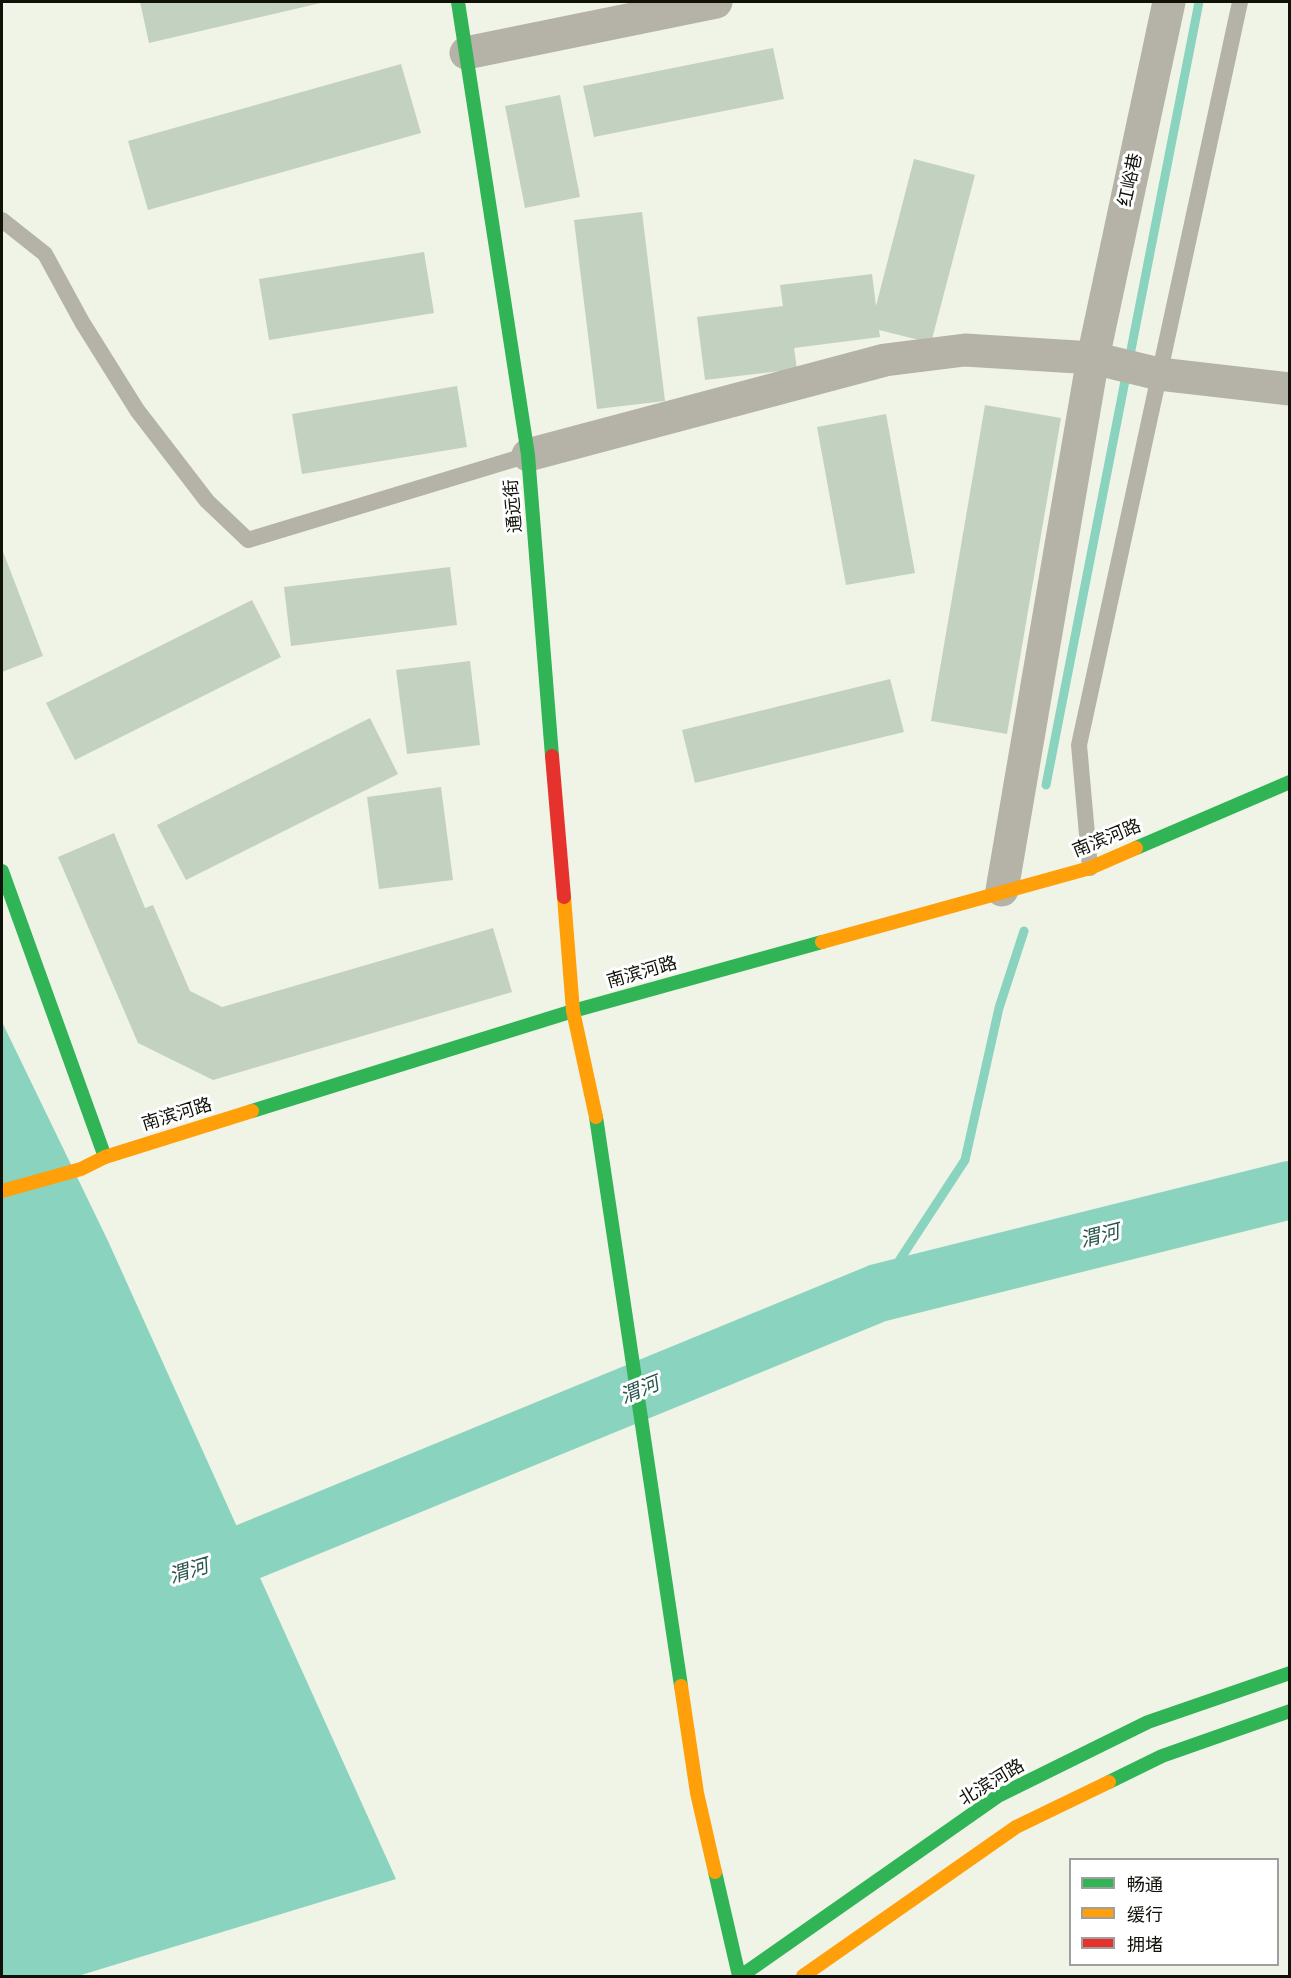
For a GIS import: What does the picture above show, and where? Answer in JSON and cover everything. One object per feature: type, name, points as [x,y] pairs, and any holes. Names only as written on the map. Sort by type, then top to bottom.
[{"type":"main road","name":"通远街","points":[[458,2],[528,454],[573,1011],[595,1114],[697,1793],[740,1977]]},
{"type":"main road","name":"南滨河路","points":[[2,1191],[81,1169],[105,1157],[573,1011],[1002,890],[1090,868],[1290,782]]},
{"type":"main road","points":[[2,871],[105,1157]]},
{"type":"main road","name":"北滨河路","points":[[740,1977],[998,1796],[1148,1722],[1290,1673]]},
{"type":"main road","points":[[802,1977],[1016,1827],[1162,1755],[1290,1711]]},
{"type":"street","points":[[466,53],[716,2]]},
{"type":"street","name":"红峪巷","points":[[1002,890],[1100,359],[1169,2]]},
{"type":"street","points":[[528,454],[885,360],[965,350],[1100,359],[1149,371],[1290,389]]},
{"type":"lane","points":[[1090,868],[1079,745],[1149,371],[1239,2]]},
{"type":"lane","points":[[2,220],[45,254],[82,322],[137,410],[207,501],[248,540],[528,454]]},
{"type":"water","points":[[2,1022],[108,1241],[396,1879],[78,1976],[2,1976]]},
{"type":"building","points":[[140,2],[325,2],[149,43]]},
{"type":"building","points":[[773,48],[784,99],[594,137],[583,86]]},
{"type":"building","points":[[401,64],[421,133],[148,210],[128,141]]},
{"type":"building","points":[[560,95],[580,197],[525,208],[505,106]]},
{"type":"building","points":[[914,159],[975,175],[931,343],[879,330],[880,337],[794,348],[797,369],[705,380],[697,317],[783,306],[780,285],[872,274],[876,306]]},
{"type":"building","points":[[642,212],[665,401],[597,409],[574,220]]},
{"type":"building","points":[[424,252],[434,313],[269,340],[259,279]]},
{"type":"building","points":[[457,386],[467,447],[302,474],[292,414]]},
{"type":"building","points":[[985,405],[1061,418],[1007,734],[931,721]]},
{"type":"building","points":[[886,414],[915,573],[846,585],[817,427]]},
{"type":"building","points":[[2,549],[43,656],[2,672]]},
{"type":"building","points":[[450,567],[457,625],[291,646],[284,587]]},
{"type":"building","points":[[252,600],[281,657],[75,760],[46,703]]},
{"type":"building","points":[[470,661],[480,745],[407,754],[396,670]]},
{"type":"building","points":[[890,679],[904,732],[695,783],[682,730]]},
{"type":"building","points":[[370,718],[398,774],[186,880],[157,825]]},
{"type":"building","points":[[441,787],[453,880],[379,889],[367,797]]},
{"type":"building","points":[[114,833],[145,908],[153,905],[190,991],[222,1007],[493,928],[512,992],[213,1080],[138,1043],[58,857]]},
{"type":"waterway","points":[[1046,785],[1199,2]]},
{"type":"waterway","points":[[878,1293],[965,1160],[999,1008],[1024,931]]},
{"type":"waterway","name":"渭河","points":[[172,1577],[228,1560],[878,1293],[1290,1190]]},
{"type":"traffic: fast","points":[[458,2],[528,455],[552,756]]},
{"type":"traffic: fast","points":[[1136,848],[1290,782]]},
{"type":"traffic: fast","points":[[2,871],[105,1157]]},
{"type":"traffic: fast","points":[[252,1111],[573,1011],[822,942]]},
{"type":"traffic: fast","points":[[596,1117],[681,1686]]},
{"type":"traffic: fast","points":[[741,1976],[998,1796],[1148,1722],[1290,1673]]},
{"type":"traffic: fast","points":[[1109,1782],[1162,1756],[1290,1711]]},
{"type":"traffic: fast","points":[[715,1872],[739,1976]]},
{"type":"traffic: slow","points":[[822,942],[1090,868],[1136,848]]},
{"type":"traffic: slow","points":[[564,897],[573,1011],[596,1117]]},
{"type":"traffic: slow","points":[[2,1191],[81,1169],[105,1157],[252,1111]]},
{"type":"traffic: slow","points":[[681,1686],[697,1793],[715,1872]]},
{"type":"traffic: slow","points":[[803,1976],[1016,1827],[1109,1782]]},
{"type":"traffic: jam","points":[[552,756],[564,897]]}]
